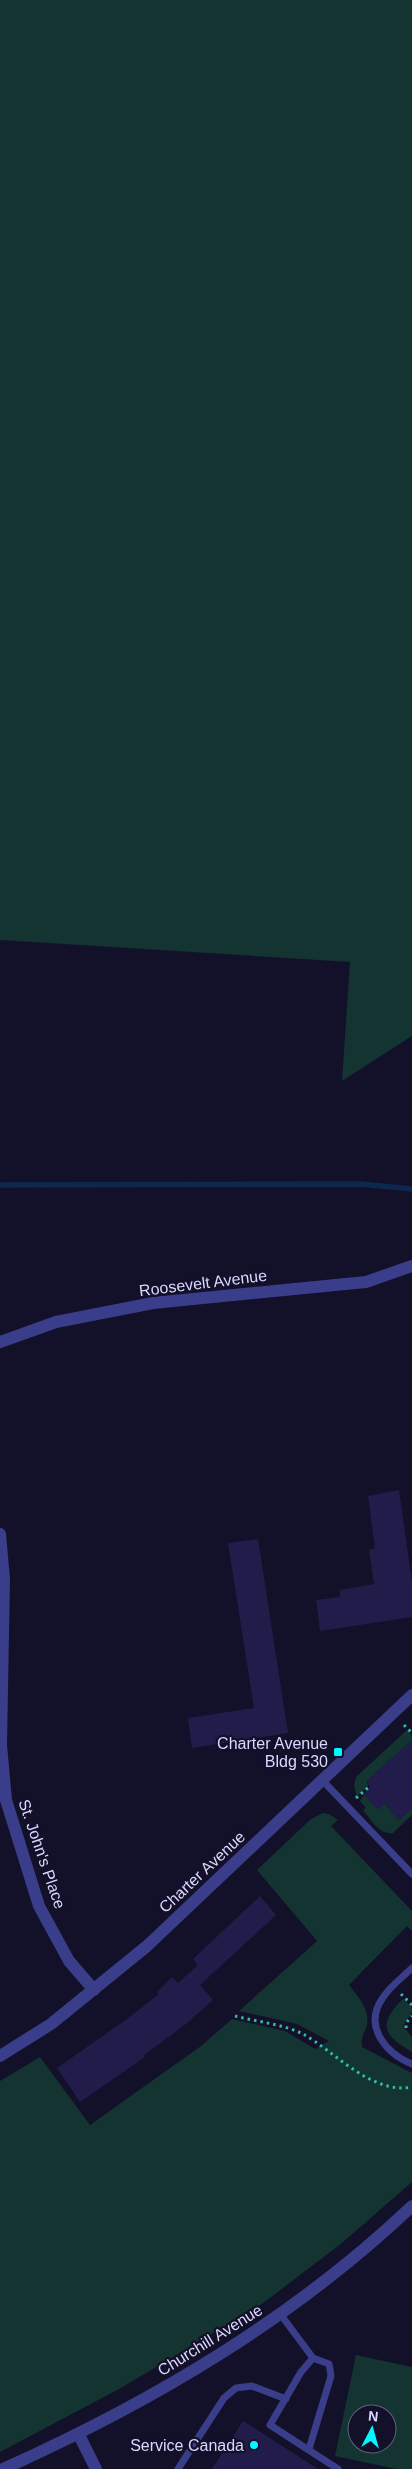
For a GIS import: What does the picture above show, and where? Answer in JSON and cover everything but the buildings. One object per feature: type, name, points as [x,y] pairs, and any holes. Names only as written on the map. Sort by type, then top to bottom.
[{"type":"street","name":"Roosevelt Avenue","points":[[0,1342],[56,1322],[153,1303],[366,1282],[412,1266]]},
{"type":"street","name":"St. John's Place","points":[[0,1534],[4,1579],[1,1745],[6,1800],[39,1906],[69,1960],[94,1990]]},
{"type":"street","name":"Charter Avenue","points":[[0,2056],[51,2024],[147,1946],[412,1695]]},
{"type":"street","name":"Churchill Avenue","points":[[3,2469],[79,2435],[161,2390],[280,2315],[347,2262],[412,2206]]},
{"type":"street","points":[[79,2435],[96,2469]]},
{"type":"lane","points":[[323,1781],[412,1874]]},
{"type":"lane","points":[[412,1968],[381,2000],[376,2022],[380,2039],[386,2049],[412,2064]]},
{"type":"lane","points":[[280,2315],[312,2358],[330,2364],[331,2376],[309,2449]]},
{"type":"lane","points":[[312,2358],[301,2372],[270,2425],[338,2469]]},
{"type":"lane","points":[[178,2469],[224,2398],[236,2388],[252,2386],[286,2398]]},
{"type":"path","points":[[404,1724],[412,1732]]},
{"type":"path","points":[[356,1798],[369,1787]]},
{"type":"path","points":[[235,2016],[287,2028],[302,2034],[337,2060],[370,2078],[387,2084],[412,2087]]},
{"type":"path","points":[[406,2028],[406,2023],[412,2016]]},
{"type":"green space","points":[[0,0],[412,0],[412,1036],[342,1081],[350,962],[0,940]]},
{"type":"green space","points":[[407,1730],[412,1736],[412,1740],[367,1781],[368,1786],[357,1796],[354,1786],[356,1777]]},
{"type":"green space","points":[[364,1794],[378,1809],[384,1803],[399,1820],[412,1808],[412,1815],[393,1833],[384,1832],[376,1826],[363,1810],[366,1808],[360,1801]]},
{"type":"green space","points":[[323,1813],[329,1814],[338,1820],[331,1826],[412,1911],[412,1931],[407,1926],[349,1985],[366,2010],[367,2022],[362,2039],[362,2047],[412,2073],[412,2182],[342,2243],[262,2304],[121,2388],[0,2452],[0,2081],[40,2057],[90,2125],[201,2046],[232,2019],[285,2031],[315,2049],[329,2041],[297,2024],[239,2011],[317,1941],[257,1870],[311,1819]]},
{"type":"green space","points":[[403,1999],[412,2007],[412,2012],[403,2026],[412,2037],[412,2052],[394,2040],[387,2028],[390,2015]]},
{"type":"green space","points":[[356,2355],[412,2367],[412,2469],[396,2469],[335,2456]]},
{"type":"waterway","points":[[0,1185],[361,1184],[412,1189]]},
{"type":"place","name":"Charter Avenue Bldg 530","points":[[338,1752]]},
{"type":"place","name":"Service Canada","points":[[254,2445]]}]
